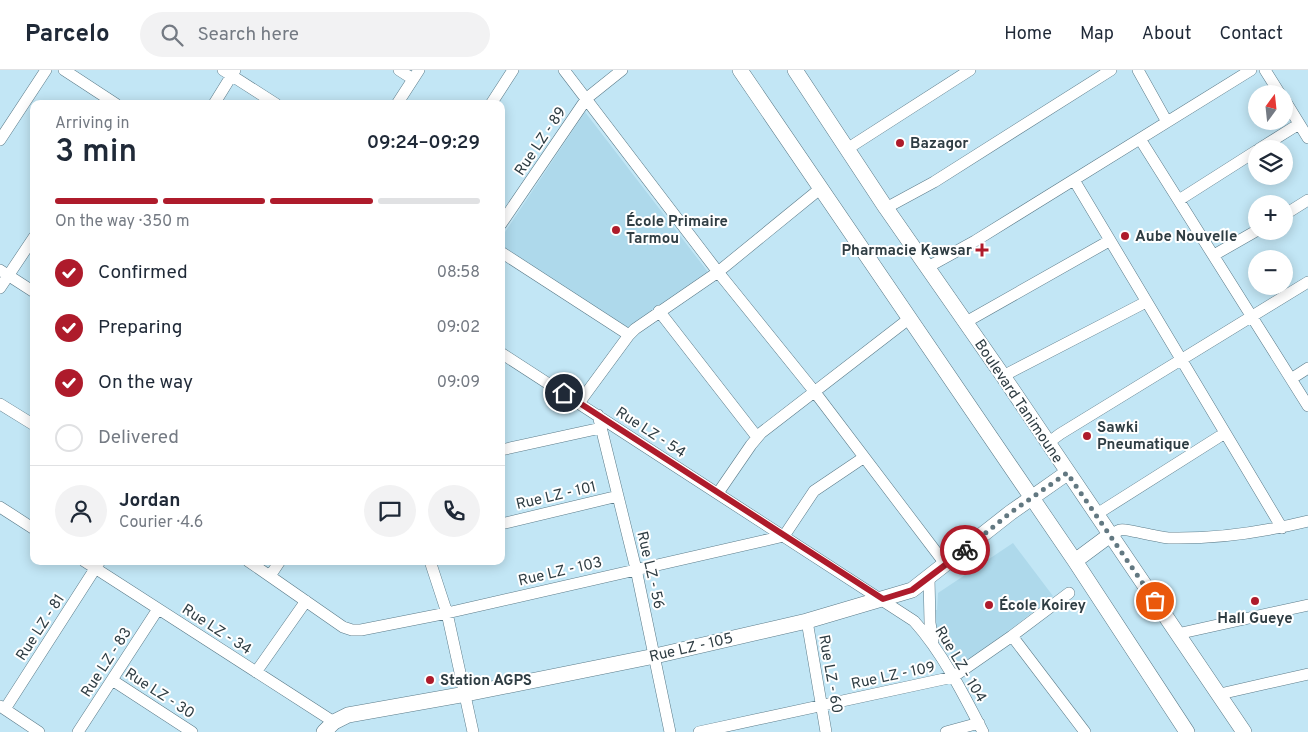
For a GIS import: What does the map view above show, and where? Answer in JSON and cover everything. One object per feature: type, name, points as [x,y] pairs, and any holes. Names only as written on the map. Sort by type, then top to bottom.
[{"type":"main road","points":[[740,70],[1075,561],[1188,732]]},
{"type":"main road","name":"Boulevard Tanimoune","points":[[795,70],[886,208],[1003,376],[1244,732]]},
{"type":"main road","name":"Rue LZ - 105","points":[[329,727],[348,715],[466,694],[655,656],[807,621],[912,590],[1010,513],[1067,473]]},
{"type":"main road","points":[[1075,561],[1110,536]]},
{"type":"street","points":[[0,140],[46,70]]},
{"type":"street","points":[[64,70],[110,100]]},
{"type":"street","points":[[399,70],[416,74],[400,100]]},
{"type":"street","points":[[494,100],[514,70]]},
{"type":"street","points":[[564,70],[718,272],[814,391],[946,565]]},
{"type":"street","name":"Rue LZ - 89","points":[[505,218],[586,98],[622,70]]},
{"type":"street","points":[[886,208],[934,182],[1111,70]]},
{"type":"street","points":[[1138,70],[1167,122]]},
{"type":"street","points":[[928,267],[1074,180],[1251,70]]},
{"type":"street","points":[[1265,70],[1274,85]]},
{"type":"street","points":[[216,100],[230,72],[270,100]]},
{"type":"street","points":[[847,149],[962,72]]},
{"type":"street","points":[[1293,114],[1308,138]]},
{"type":"street","points":[[1274,140],[1299,124]]},
{"type":"street","points":[[1140,139],[1308,406]]},
{"type":"street","points":[[1179,200],[1248,156]]},
{"type":"street","points":[[1074,180],[1282,528]]},
{"type":"street","points":[[579,403],[629,335],[659,311],[718,272],[821,188]]},
{"type":"street","points":[[1293,209],[1308,200]]},
{"type":"street","points":[[1214,255],[1248,236]]},
{"type":"street","points":[[966,322],[1109,241]]},
{"type":"street","points":[[0,288],[4,272],[30,242]]},
{"type":"street","points":[[505,255],[629,335]]},
{"type":"street","points":[[4,272],[30,289]]},
{"type":"street","points":[[1048,444],[1060,434],[1308,282]]},
{"type":"street","points":[[1003,376],[1146,302]]},
{"type":"street","points":[[659,311],[757,438]]},
{"type":"street","points":[[718,493],[757,438],[814,391],[910,318]]},
{"type":"street","name":"Rue LZ - 54","points":[[505,356],[784,536]]},
{"type":"street","points":[[1291,378],[1308,368]]},
{"type":"street","points":[[0,404],[30,423]]},
{"type":"street","name":"Rue LZ - 56","points":[[598,415],[636,570],[670,732]]},
{"type":"street","points":[[505,449],[601,428]]},
{"type":"street","points":[[1097,514],[1225,433]]},
{"type":"street","points":[[505,442],[513,447]]},
{"type":"street","points":[[784,536],[814,491],[863,458]]},
{"type":"street","name":"Rue LZ - 101","points":[[505,523],[618,496]]},
{"type":"street","points":[[0,507],[30,526]]},
{"type":"street","points":[[1110,536],[1123,529],[1161,538],[1218,537],[1282,528],[1308,521]]},
{"type":"street","name":"Rue LZ - 103","points":[[306,601],[343,627],[352,630],[362,630],[447,613],[784,536]]},
{"type":"street","name":"Rue LZ - 104","points":[[784,536],[914,620],[934,646],[981,728]]},
{"type":"street","name":"Rue LZ - 34","points":[[98,565],[158,609],[256,672],[329,727]]},
{"type":"street","name":"Rue LZ - 81","points":[[2,708],[98,565]]},
{"type":"street","points":[[254,565],[306,601],[256,672]]},
{"type":"street","points":[[270,576],[277,565]]},
{"type":"street","points":[[431,565],[447,613],[473,732]]},
{"type":"street","points":[[929,578],[930,623],[934,646]]},
{"type":"street","name":"Rue LZ - 109","points":[[699,732],[748,727],[821,706],[952,677],[1012,636],[1069,593]]},
{"type":"street","points":[[1178,634],[1308,605]]},
{"type":"street","name":"Rue LZ - 83","points":[[78,732],[158,609]]},
{"type":"street","name":"Rue LZ - 60","points":[[807,621],[826,732]]},
{"type":"street","points":[[1012,636],[1085,732]]},
{"type":"street","points":[[1220,694],[1308,674]]},
{"type":"street","name":"Rue LZ - 30","points":[[112,680],[192,732]]},
{"type":"street","points":[[2,708],[39,732]]},
{"type":"street","points":[[946,732],[981,728]]},
{"type":"shaded area","points":[[585,112],[708,272],[626,329],[505,250],[505,232]]},
{"type":"shaded area","points":[[1013,543],[1053,596],[961,669],[933,627],[932,610],[937,610],[938,593]]},
{"type":"way so far","points":[[965,550],[1010,513],[1067,473],[1155,601]]},
{"type":"place","name":"Bazagor","points":[[900,143]]},
{"type":"place","name":"École Primaire Tarmou","points":[[616,230]]},
{"type":"place","name":"Aube Nouvelle","points":[[1125,236]]},
{"type":"place","name":"Pharmacie Kawsar","points":[[982,250]]},
{"type":"place","name":"Sawki Pneumatique","points":[[1087,436]]},
{"type":"place","name":"Hall Gueye","points":[[1255,601]]},
{"type":"place","name":"École Koirey","points":[[989,605]]},
{"type":"place","name":"Station AGPS","points":[[430,680]]},
{"type":"route","points":[[564,393],[883,599],[912,590],[965,550]]}]
